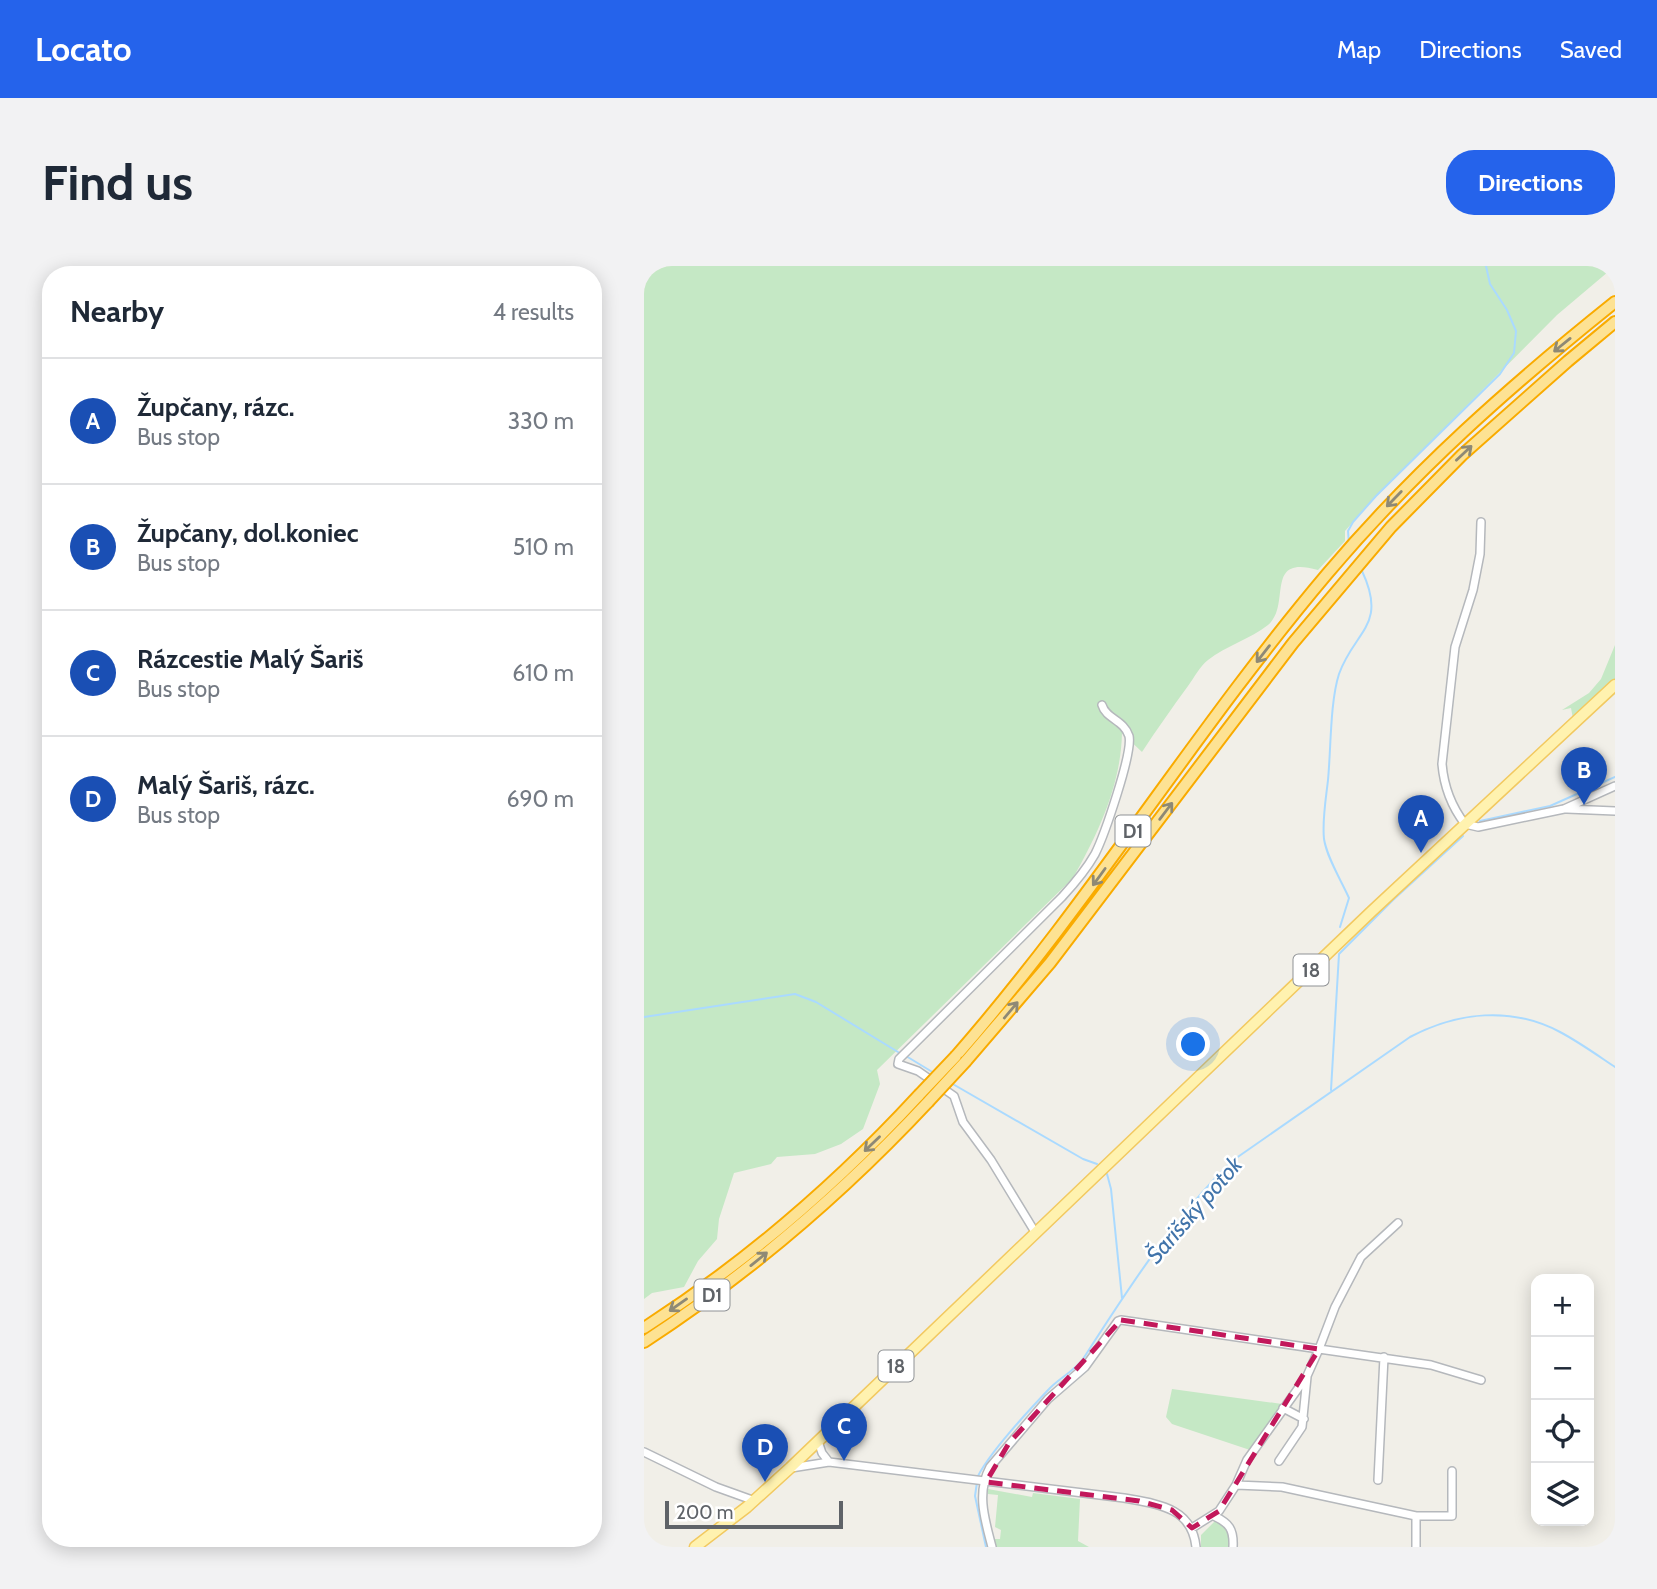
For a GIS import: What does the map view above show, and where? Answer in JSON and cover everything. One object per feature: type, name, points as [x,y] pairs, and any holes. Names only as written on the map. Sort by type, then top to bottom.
[{"type":"highway","name":"D1","points":[[961,1058],[992,1014],[1078,906],[1240,683],[1305,601],[1387,506],[1479,415],[1615,302]]},
{"type":"highway","name":"D1","points":[[644,1342],[704,1301],[776,1244],[871,1160],[924,1098],[1050,963],[1319,611],[1413,502],[1549,377],[1615,322]]},
{"type":"highway","name":"D1","points":[[644,1328],[697,1292],[769,1235],[924,1098]]},
{"type":"main road","name":"18","points":[[695,1547],[755,1501],[1465,824],[1615,685]]},
{"type":"street","points":[[1481,522],[1480,554],[1473,590],[1455,647],[1442,764],[1443,782],[1448,795],[1465,824],[1478,827],[1564,809],[1615,786]]},
{"type":"street","points":[[1035,1232],[991,1160],[963,1122],[954,1096],[918,1070],[898,1064],[902,1053],[1062,897],[1094,855],[1109,816],[1130,745],[1125,727],[1104,712],[1102,705]]},
{"type":"street","points":[[1564,809],[1615,811]]},
{"type":"street","points":[[1192,1528],[1214,1516],[1236,1485],[1247,1460],[1307,1376],[1335,1307],[1361,1257],[1398,1223]]},
{"type":"street","points":[[992,1547],[982,1505],[985,1477],[1009,1443],[1048,1399],[1085,1367],[1121,1320],[1384,1357],[1431,1365],[1481,1380]]},
{"type":"street","points":[[1378,1480],[1384,1357]]},
{"type":"street","points":[[1279,1461],[1302,1427],[1307,1376]]},
{"type":"street","points":[[1283,1408],[1304,1419]]},
{"type":"street","points":[[818,1441],[829,1462]]},
{"type":"street","points":[[644,1452],[716,1488],[755,1501]]},
{"type":"street","points":[[790,1468],[829,1462],[1139,1501],[1172,1510],[1182,1516],[1192,1528],[1196,1547]]},
{"type":"street","points":[[1236,1485],[1282,1487],[1416,1516],[1452,1516],[1452,1471]]},
{"type":"street","points":[[1214,1516],[1227,1522],[1232,1529],[1233,1547]]},
{"type":"street","points":[[1416,1516],[1416,1547]]},
{"type":"highlighted area","points":[[1121,1320],[1319,1349],[1219,1511],[1192,1528],[1172,1510],[1139,1501],[986,1482],[1009,1443]]},
{"type":"green space","points":[[644,266],[1615,266],[1557,315],[1367,506],[1345,531],[1345,541],[1318,570],[1301,567],[1290,569],[1284,575],[1275,616],[1268,625],[1205,663],[1142,752],[1122,733],[1121,752],[1107,808],[1073,878],[877,1070],[880,1084],[863,1129],[841,1144],[815,1154],[777,1157],[771,1164],[734,1173],[719,1219],[717,1239],[698,1261],[684,1287],[652,1293],[644,1299]]},
{"type":"green space","points":[[1615,645],[1615,694],[1581,723],[1573,719],[1571,708],[1562,710],[1589,693],[1601,679]]},
{"type":"green space","points":[[1172,1389],[1282,1404],[1282,1408],[1253,1451],[1172,1424],[1166,1417]]},
{"type":"green space","points":[[988,1489],[1032,1497],[1033,1493],[1080,1499],[1078,1541],[1089,1547],[995,1547],[992,1539],[1000,1539],[1001,1530],[995,1527],[998,1495],[988,1494]]},
{"type":"green space","points":[[1216,1520],[1228,1528],[1231,1547],[1201,1547],[1201,1535]]},
{"type":"waterway","points":[[1349,544],[1348,531],[1353,522],[1500,374],[1514,353],[1516,331],[1507,310],[1490,284],[1486,266]]},
{"type":"waterway","points":[[1340,927],[1349,898],[1326,846],[1324,817],[1336,685],[1345,659],[1370,616],[1369,589],[1362,571]]},
{"type":"waterway","points":[[1480,821],[1550,806],[1615,777]]},
{"type":"waterway","points":[[1331,1090],[1339,954],[1463,836]]},
{"type":"waterway","points":[[644,1017],[795,994],[816,1002],[898,1052]]},
{"type":"waterway","name":"Šarišský potok","points":[[978,1476],[1022,1418],[1083,1359],[1170,1231],[1232,1161],[1410,1037],[1447,1022],[1466,1018],[1485,1015],[1523,1018],[1560,1032],[1615,1067]]},
{"type":"waterway","points":[[906,1056],[934,1073]]},
{"type":"waterway","points":[[951,1083],[1083,1159],[1097,1164]]},
{"type":"waterway","points":[[1107,1174],[1111,1189],[1122,1298]]},
{"type":"waterway","name":"Šarišský potok","points":[[977,1482],[975,1496],[986,1547]]},
{"type":"place","name":"Župčany, dol.koniec","points":[[1584,805]]},
{"type":"place","name":"Župčany, rázc.","points":[[1421,853]]},
{"type":"place","name":"Rázcestie Malý Šariš","points":[[844,1461]]},
{"type":"place","name":"Malý Šariš, rázc.","points":[[765,1482]]}]
